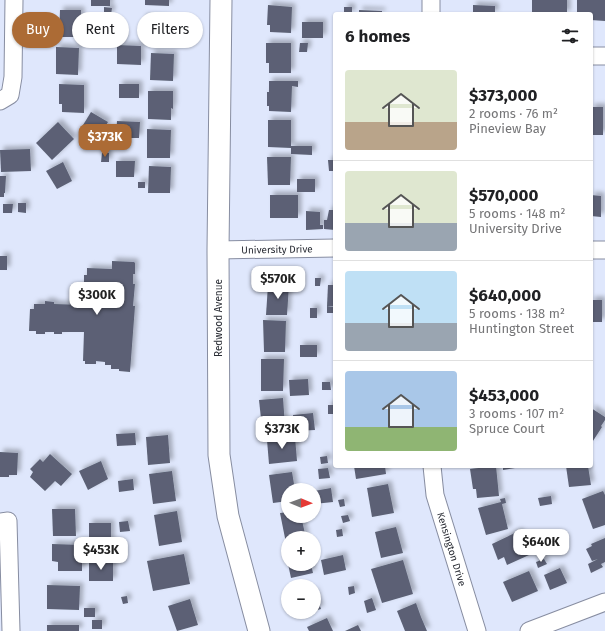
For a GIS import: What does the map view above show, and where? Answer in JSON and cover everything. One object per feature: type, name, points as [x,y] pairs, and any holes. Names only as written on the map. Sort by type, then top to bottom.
[{"type":"street","points":[[0,101],[10,95],[13,78],[14,0]]},
{"type":"street","name":"Redwood Avenue","points":[[221,0],[218,250],[219,454],[228,516],[259,631]]},
{"type":"street","points":[[430,12],[431,0]]},
{"type":"street","points":[[593,56],[605,56]]},
{"type":"street","name":"University Drive","points":[[218,250],[333,248]]},
{"type":"street","points":[[593,250],[605,250]]},
{"type":"street","name":"Kensington Drive","points":[[432,468],[435,495],[477,631]]},
{"type":"street","points":[[0,522],[8,522],[11,631]]},
{"type":"street","points":[[529,631],[605,602]]},
{"type":"building","points":[[91,0],[110,0],[110,6],[91,6]]},
{"type":"building","points":[[145,0],[169,0],[169,6],[145,5]]},
{"type":"building","points":[[532,0],[567,0],[567,12],[532,12]]},
{"type":"building","points":[[577,0],[605,0],[605,21],[593,20],[593,12],[577,12]]},
{"type":"building","points":[[268,5],[292,7],[291,33],[270,32],[270,25],[267,25]]},
{"type":"building","points":[[473,5],[495,6],[495,12],[473,12]]},
{"type":"building","points":[[104,7],[112,8],[111,12],[104,12]]},
{"type":"building","points":[[344,7],[352,7],[352,12],[344,12]]},
{"type":"building","points":[[60,10],[81,10],[81,12],[72,12],[72,37],[64,37],[64,12],[60,12]]},
{"type":"building","points":[[359,10],[382,11],[382,12],[359,12]]},
{"type":"building","points":[[302,22],[323,22],[323,38],[302,38]]},
{"type":"building","points":[[266,43],[291,43],[291,73],[269,73],[269,63],[266,63]]},
{"type":"building","points":[[300,43],[308,43],[307,52],[299,52]]},
{"type":"building","points":[[129,46],[137,46],[137,48],[141,48],[141,65],[117,64],[117,48],[129,48]]},
{"type":"building","points":[[56,48],[79,48],[78,75],[56,74]]},
{"type":"building","points":[[151,53],[174,54],[173,81],[150,80]]},
{"type":"building","points":[[269,81],[298,81],[298,87],[292,86],[291,112],[269,111],[269,106],[267,106],[267,92],[269,92]]},
{"type":"building","points":[[59,84],[84,85],[84,113],[62,112],[62,104],[59,104]]},
{"type":"building","points":[[119,84],[139,84],[139,98],[119,98]]},
{"type":"building","points":[[148,91],[173,91],[173,109],[171,108],[171,120],[148,119]]},
{"type":"building","points":[[593,107],[603,107],[603,135],[593,135]]},
{"type":"building","points":[[91,112],[108,122],[97,140],[80,130]]},
{"type":"building","points":[[268,120],[291,120],[291,146],[312,146],[312,155],[291,154],[291,148],[268,147]]},
{"type":"building","points":[[117,121],[140,122],[139,138],[116,138]]},
{"type":"building","points":[[58,122],[74,139],[52,160],[36,143]]},
{"type":"building","points":[[147,129],[171,130],[170,158],[147,158]]},
{"type":"building","points":[[105,136],[111,140],[107,148],[100,144]]},
{"type":"building","points":[[30,149],[31,171],[1,172],[0,150]]},
{"type":"building","points":[[102,153],[109,153],[109,162],[101,162]]},
{"type":"building","points":[[267,157],[291,157],[290,185],[268,185]]},
{"type":"building","points":[[328,160],[333,160],[333,171],[329,171]]},
{"type":"building","points":[[116,161],[135,161],[134,177],[116,177]]},
{"type":"building","points":[[63,162],[72,181],[57,189],[46,171]]},
{"type":"building","points":[[149,166],[171,167],[170,193],[148,193]]},
{"type":"building","points":[[0,176],[6,176],[4,197],[0,197]]},
{"type":"building","points":[[297,179],[315,179],[315,192],[297,192]]},
{"type":"building","points":[[138,182],[145,182],[145,188],[138,188]]},
{"type":"building","points":[[270,195],[298,195],[298,218],[270,218]]},
{"type":"building","points":[[593,195],[601,196],[601,217],[593,216]]},
{"type":"building","points":[[18,203],[26,203],[26,213],[18,212]]},
{"type":"building","points":[[3,204],[13,204],[12,213],[3,213]]},
{"type":"building","points":[[329,210],[333,210],[333,230],[324,229],[324,220],[327,220]]},
{"type":"building","points":[[306,211],[320,212],[320,225],[323,225],[323,229],[306,230]]},
{"type":"building","points":[[0,256],[7,256],[7,270],[0,270]]},
{"type":"building","points":[[112,261],[135,263],[135,274],[133,274],[133,284],[135,284],[133,306],[135,306],[130,372],[119,371],[119,369],[111,369],[111,365],[105,365],[105,362],[96,361],[96,364],[85,364],[85,361],[83,361],[84,332],[62,332],[62,334],[54,334],[54,332],[45,332],[45,334],[36,334],[36,331],[29,331],[30,309],[34,309],[34,304],[45,304],[45,301],[54,302],[54,304],[84,305],[82,283],[84,283],[84,275],[87,275],[87,268],[112,269]]},
{"type":"building","points":[[315,278],[321,278],[320,286],[315,286]]},
{"type":"building","points":[[268,285],[289,285],[287,315],[266,315]]},
{"type":"building","points":[[328,285],[333,285],[333,306],[327,306]]},
{"type":"building","points":[[593,300],[602,300],[602,322],[593,322]]},
{"type":"building","points":[[327,306],[333,307],[333,313],[327,313]]},
{"type":"building","points":[[310,308],[317,308],[317,318],[310,318]]},
{"type":"building","points":[[263,320],[286,321],[285,352],[264,352]]},
{"type":"building","points":[[300,345],[317,345],[317,357],[300,357]]},
{"type":"building","points":[[261,359],[284,359],[283,391],[261,391]]},
{"type":"building","points":[[308,379],[309,395],[290,396],[289,380]]},
{"type":"building","points":[[322,382],[330,382],[331,390],[322,390]]},
{"type":"building","points":[[283,398],[285,426],[262,428],[259,400]]},
{"type":"building","points":[[328,405],[333,405],[333,414],[328,414]]},
{"type":"building","points":[[593,409],[605,417],[605,420],[601,426],[602,427],[593,441]]},
{"type":"building","points":[[313,413],[315,430],[294,431],[293,415]]},
{"type":"building","points":[[135,433],[136,445],[117,446],[116,434]]},
{"type":"building","points":[[168,435],[170,463],[148,465],[146,437]]},
{"type":"building","points":[[295,437],[297,461],[269,464],[267,440]]},
{"type":"building","points":[[0,452],[18,453],[17,475],[0,477]]},
{"type":"building","points":[[50,454],[72,474],[61,486],[55,481],[45,491],[30,477],[33,472],[30,469],[40,459],[43,462]]},
{"type":"building","points":[[327,456],[328,463],[321,464],[320,457]]},
{"type":"building","points":[[101,461],[108,479],[88,490],[79,471]]},
{"type":"building","points":[[328,468],[330,478],[319,479],[318,469]]},
{"type":"building","points":[[354,468],[385,468],[386,474],[356,479]]},
{"type":"building","points":[[496,468],[499,496],[477,498],[476,489],[473,489],[470,469]]},
{"type":"building","points":[[503,468],[515,468],[503,470]]},
{"type":"building","points":[[566,468],[588,468],[591,485],[569,487]]},
{"type":"building","points":[[172,471],[176,501],[153,504],[149,474]]},
{"type":"building","points":[[292,472],[294,483],[281,483],[281,502],[273,503],[269,475]]},
{"type":"building","points":[[133,479],[134,490],[119,492],[118,481]]},
{"type":"building","points":[[388,484],[394,513],[372,517],[367,488]]},
{"type":"building","points":[[331,488],[333,502],[321,503],[321,490]]},
{"type":"building","points":[[603,491],[605,495],[605,525],[593,529],[582,499]]},
{"type":"building","points":[[551,496],[552,504],[540,506],[538,498]]},
{"type":"building","points":[[505,498],[506,503],[502,504],[508,529],[486,535],[478,508],[501,502],[500,499]]},
{"type":"building","points":[[344,499],[345,506],[340,507],[338,500]]},
{"type":"building","points":[[52,509],[75,509],[76,536],[53,536]]},
{"type":"building","points":[[177,511],[182,542],[159,546],[154,515]]},
{"type":"building","points":[[348,515],[350,521],[343,523],[341,516]]},
{"type":"building","points":[[128,521],[130,531],[120,532],[119,522]]},
{"type":"building","points":[[89,523],[111,523],[111,543],[89,543]]},
{"type":"building","points":[[282,523],[303,523],[304,531],[284,531]]},
{"type":"building","points":[[396,527],[403,553],[381,558],[375,532]]},
{"type":"building","points":[[342,529],[343,536],[337,537],[336,530]]},
{"type":"building","points":[[519,531],[529,555],[507,565],[504,557],[498,560],[492,544]]},
{"type":"building","points":[[605,538],[605,562],[601,564],[603,567],[591,573],[588,564],[598,559],[592,561],[586,549],[592,546],[591,544]]},
{"type":"building","points":[[52,544],[82,545],[82,571],[58,571],[58,562],[52,561]]},
{"type":"building","points":[[554,544],[557,551],[549,555],[546,548]]},
{"type":"building","points":[[184,554],[190,584],[153,591],[147,561]]},
{"type":"building","points":[[343,555],[346,570],[324,575],[321,560]]},
{"type":"building","points":[[544,559],[547,564],[538,568],[536,562]]},
{"type":"building","points":[[403,560],[413,594],[382,603],[371,569]]},
{"type":"building","points":[[89,561],[113,561],[113,581],[89,581]]},
{"type":"building","points":[[560,568],[567,583],[550,590],[544,575]]},
{"type":"building","points":[[290,571],[313,571],[313,573],[291,578]]},
{"type":"building","points":[[529,571],[538,591],[512,602],[503,582]]},
{"type":"building","points":[[47,585],[80,586],[79,610],[47,609]]},
{"type":"building","points":[[354,586],[355,593],[349,595],[348,587]]},
{"type":"building","points":[[127,596],[128,603],[123,604],[121,597]]},
{"type":"building","points":[[372,598],[376,610],[367,613],[364,601]]},
{"type":"building","points":[[190,599],[198,625],[177,631],[168,606]]},
{"type":"building","points":[[416,603],[427,631],[405,631],[397,611]]},
{"type":"building","points":[[84,608],[95,608],[95,617],[84,617]]},
{"type":"building","points":[[327,618],[333,631],[309,631],[307,627]]},
{"type":"building","points":[[92,620],[102,620],[102,629],[92,629]]},
{"type":"building","points":[[47,625],[79,625],[79,631],[47,631]]},
{"type":"building","points":[[358,625],[361,631],[345,631]]}]
